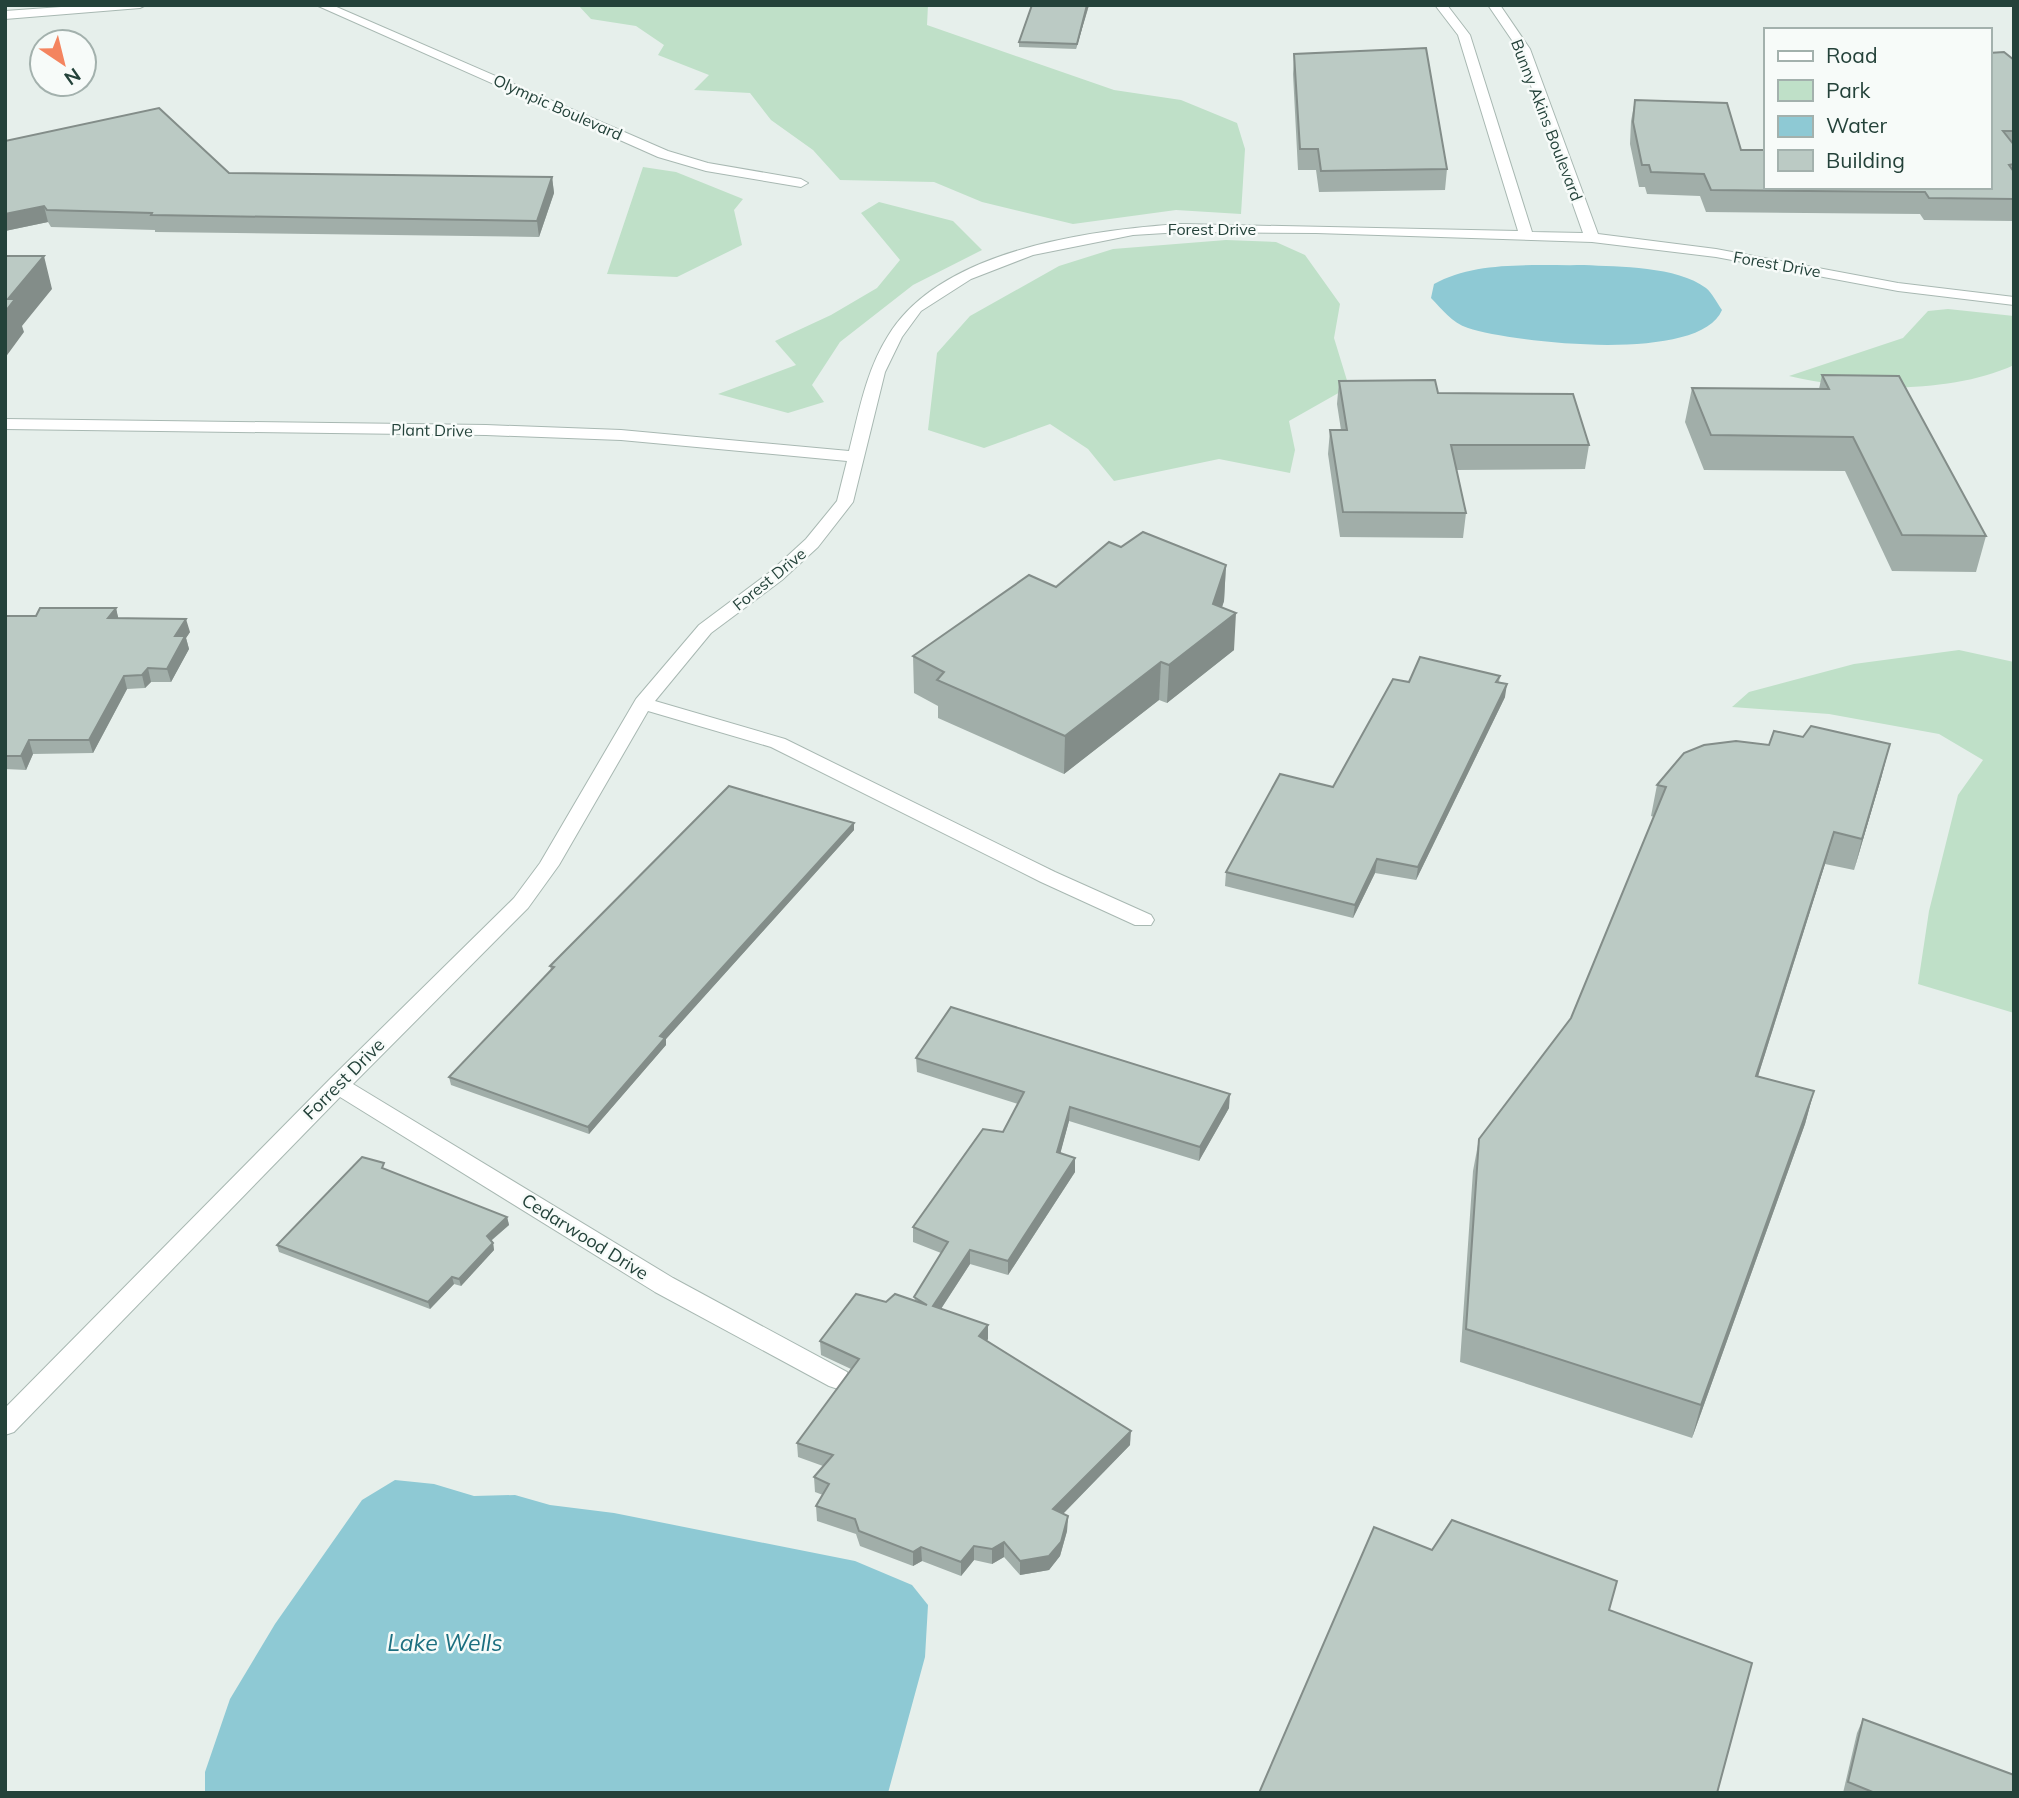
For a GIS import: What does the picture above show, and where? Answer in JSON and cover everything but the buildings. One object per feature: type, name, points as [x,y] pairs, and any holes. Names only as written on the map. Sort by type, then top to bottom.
[{"type":"street","points":[[5,15],[140,5]]},
{"type":"street","name":"Olympic Boulevard","points":[[322,5],[663,154],[706,167],[801,183]]},
{"type":"street","points":[[1441,5],[1464,35],[1519,205],[1526,236]]},
{"type":"street","name":"Bunny Akins Boulevard","points":[[1494,5],[1524,49],[1592,238]]},
{"type":"street","name":"Forest Drive","points":[[643,703],[705,629],[776,576],[812,543],[845,502],[877,372],[895,336],[916,308],[966,276],[1029,251],[1088,238],[1181,228],[1592,238],[1716,253],[1899,287],[2014,301]]},
{"type":"street","name":"Plant Drive","points":[[5,424],[486,430],[621,436],[857,457]]},
{"type":"street","points":[[643,703],[778,743],[1048,877],[1143,920]]},
{"type":"street","name":"Forrest Drive","points":[[5,1426],[338,1085],[521,903],[549,864],[643,703]]},
{"type":"street","name":"Cedarwood Drive","points":[[338,1085],[664,1285],[838,1379]]},
{"type":"green space","points":[[578,5],[928,5],[927,25],[1114,90],[1181,100],[1237,123],[1245,149],[1241,214],[1176,210],[1073,224],[982,202],[934,182],[840,180],[813,150],[771,120],[750,93],[694,90],[709,75],[658,55],[664,45],[636,26],[591,19]]},
{"type":"green space","points":[[643,167],[676,172],[743,199],[734,210],[742,245],[677,277],[607,274]]},
{"type":"green space","points":[[879,202],[953,221],[982,250],[913,285],[840,342],[812,385],[824,402],[788,413],[718,394],[796,365],[775,341],[831,315],[877,288],[900,260],[861,213]]},
{"type":"green space","points":[[1226,240],[1276,242],[1305,255],[1340,304],[1334,338],[1349,387],[1289,421],[1295,450],[1290,473],[1219,459],[1114,481],[1088,449],[1050,424],[984,448],[928,430],[937,353],[970,316],[1059,266],[1113,249]]},
{"type":"green space","points":[[1948,309],[2014,316],[2014,365],[1961,381],[1902,387],[1843,385],[1789,376],[1903,338],[1928,311]]},
{"type":"green space","points":[[1959,650],[2014,662],[2014,1013],[1918,984],[1929,911],[1958,795],[1983,760],[1939,734],[1829,714],[1732,707],[1749,692],[1854,664]]},
{"type":"water","points":[[1507,266],[1630,267],[1680,275],[1706,288],[1722,310],[1707,327],[1680,338],[1604,345],[1524,339],[1468,328],[1452,319],[1431,298],[1434,284],[1468,271]]},
{"type":"water","name":"Lake Wells","points":[[395,1480],[434,1484],[474,1496],[515,1495],[550,1505],[614,1513],[855,1561],[912,1585],[928,1605],[925,1657],[888,1793],[205,1793],[205,1772],[230,1699],[275,1624],[362,1500]]}]
